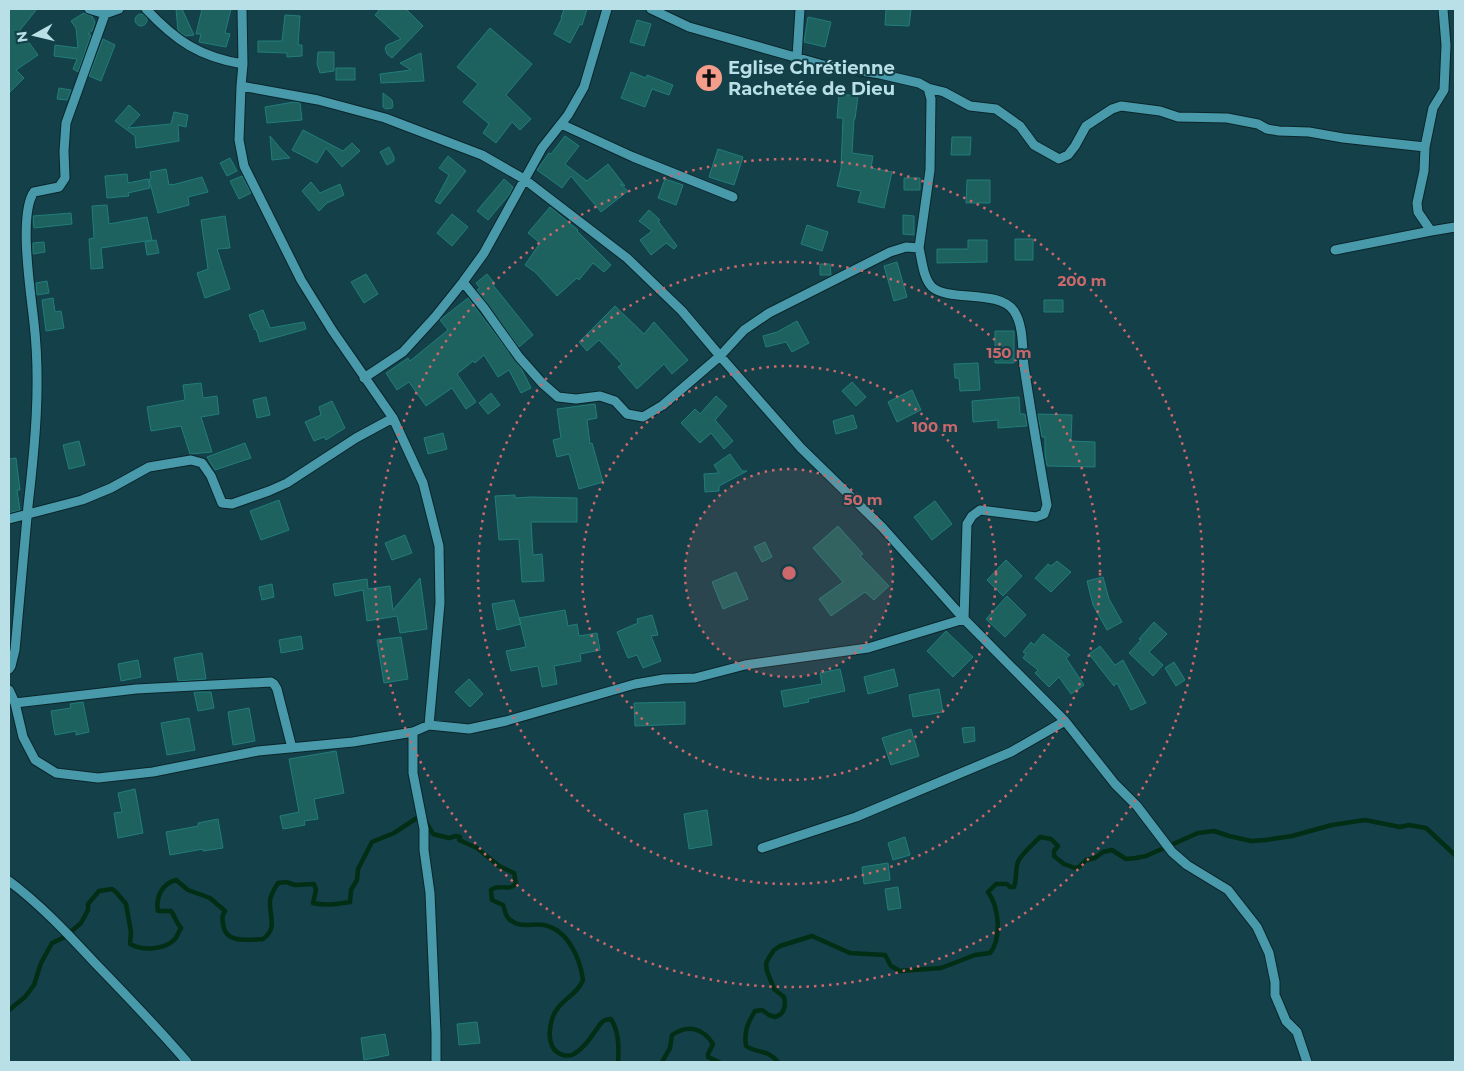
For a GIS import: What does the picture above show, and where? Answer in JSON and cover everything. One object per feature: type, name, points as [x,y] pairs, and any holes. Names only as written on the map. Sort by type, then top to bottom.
[{"type":"street","points":[[89,9],[105,14],[119,9]]},
{"type":"street","points":[[146,9],[172,36],[193,48],[222,60],[243,64]]},
{"type":"street","points":[[242,9],[243,64],[239,140],[244,166],[301,280],[332,330],[393,418],[423,483],[439,546],[440,602],[429,725]]},
{"type":"street","points":[[364,378],[403,352],[435,317],[484,253],[542,148],[561,124],[584,86],[607,9]]},
{"type":"street","points":[[651,9],[689,27],[823,64],[919,83],[928,88],[944,92],[970,106],[996,109],[1020,126],[1034,145],[1059,159],[1068,155],[1086,126],[1112,109],[1122,106],[1160,111],[1178,117],[1227,118],[1258,124],[1267,129],[1278,131],[1310,132],[1343,138],[1425,146]]},
{"type":"street","points":[[797,57],[800,9]]},
{"type":"street","points":[[1430,231],[1418,212],[1417,203],[1424,171],[1425,146],[1433,108],[1444,90],[1446,45],[1443,9]]},
{"type":"street","points":[[9,669],[15,650],[38,402],[36,343],[27,255],[27,208],[34,192],[59,187],[62,184],[64,178],[66,123],[105,14]]},
{"type":"street","points":[[241,86],[318,100],[385,118],[482,155],[524,179],[627,258],[682,311],[801,448],[882,527],[964,619],[1065,721],[1115,784],[1137,806],[1172,852],[1187,865],[1228,890],[1256,927],[1269,953],[1275,982],[1275,995],[1286,1021],[1297,1032],[1307,1062]]},
{"type":"street","points":[[928,88],[932,99],[930,170],[919,248],[926,276],[932,287],[941,292],[1002,301],[1012,309],[1019,319],[1024,365],[1047,505],[1044,514],[1036,517],[980,510],[972,516],[967,524],[964,619]]},
{"type":"street","points":[[561,124],[633,157],[733,197]]},
{"type":"street","points":[[1335,250],[1455,227]]},
{"type":"street","points":[[463,282],[519,357],[542,383],[558,397],[576,399],[600,396],[615,401],[627,414],[642,417],[663,405],[720,356],[744,330],[769,313],[890,252],[906,247],[919,248]]},
{"type":"street","points":[[9,519],[82,500],[111,488],[149,466],[191,460],[202,463],[211,476],[222,503],[232,504],[286,483],[356,438],[393,418]]},
{"type":"street","points":[[9,691],[14,702],[23,737],[35,760],[56,773],[98,778],[153,772],[223,757],[353,742],[413,732],[429,725],[469,729],[506,721],[635,684],[664,679],[695,678],[746,665],[868,648],[964,619]]},
{"type":"street","points":[[14,702],[136,690],[271,682],[277,690],[292,748]]},
{"type":"street","points":[[762,848],[856,817],[1012,752],[1065,721]]},
{"type":"street","points":[[413,732],[413,773],[424,829],[424,850],[430,893],[436,1062]]},
{"type":"street","points":[[9,881],[32,899],[62,928],[163,1034],[187,1062]]},
{"type":"building","points":[[9,9],[37,9],[20,30],[38,55],[16,70],[24,78],[9,93]]},
{"type":"building","points":[[176,9],[182,9],[194,35],[185,36],[178,31]]},
{"type":"building","points":[[202,9],[231,9],[225,33],[230,34],[226,47],[199,42],[201,34],[196,34]]},
{"type":"building","points":[[380,9],[406,9],[423,26],[392,58],[387,54],[385,48],[387,45],[401,39],[375,15]]},
{"type":"building","points":[[564,9],[587,9],[582,25],[580,24],[570,43],[554,34]]},
{"type":"building","points":[[886,9],[911,9],[909,26],[885,25]]},
{"type":"building","points":[[84,13],[92,16],[95,22],[92,31],[88,34],[91,35],[78,72],[73,69],[77,59],[54,56],[55,45],[78,48],[76,28],[71,21]]},
{"type":"building","points":[[143,14],[146,15],[146,25],[139,26],[136,25],[135,18],[136,15]]},
{"type":"building","points":[[285,15],[300,16],[298,45],[302,45],[302,56],[287,57],[287,53],[258,52],[258,41],[282,41]]},
{"type":"building","points":[[808,17],[831,22],[825,47],[804,42]]},
{"type":"building","points":[[637,20],[651,24],[644,46],[630,42]]},
{"type":"building","points":[[490,28],[532,64],[506,95],[531,119],[520,130],[512,122],[496,143],[483,133],[489,124],[463,102],[478,84],[457,67]]},
{"type":"building","points":[[103,39],[115,45],[101,81],[89,76]]},
{"type":"building","points":[[318,52],[334,52],[334,71],[320,73],[317,64]]},
{"type":"building","points":[[421,53],[424,81],[381,83],[380,74],[411,70],[400,63]]},
{"type":"building","points":[[336,68],[355,68],[355,80],[336,80]]},
{"type":"building","points":[[631,72],[646,78],[647,75],[673,85],[669,95],[652,89],[645,107],[621,98]]},
{"type":"building","points":[[59,88],[71,90],[67,100],[57,99]]},
{"type":"building","points":[[383,93],[392,100],[392,108],[386,109],[383,107]]},
{"type":"building","points":[[839,94],[858,96],[854,119],[852,153],[873,156],[871,168],[892,172],[884,208],[858,202],[861,191],[837,186],[841,168],[843,118],[837,118]]},
{"type":"building","points":[[294,102],[300,103],[302,120],[267,123],[265,107]]},
{"type":"building","points":[[129,105],[140,115],[128,128],[171,124],[174,112],[188,115],[186,127],[178,125],[179,141],[136,148],[135,136],[115,121]]},
{"type":"building","points":[[303,130],[343,151],[352,143],[360,151],[342,167],[326,148],[317,163],[292,150]]},
{"type":"building","points":[[270,136],[281,149],[290,158],[272,160]]},
{"type":"building","points":[[565,136],[579,146],[565,164],[587,181],[608,164],[625,186],[620,184],[628,191],[601,212],[571,176],[562,188],[537,170],[549,153],[551,154]]},
{"type":"building","points":[[952,137],[971,137],[970,155],[951,155]]},
{"type":"building","points":[[389,147],[394,161],[387,165],[380,152]]},
{"type":"building","points":[[718,149],[743,157],[734,185],[709,177]]},
{"type":"building","points":[[448,156],[466,171],[440,204],[435,201],[449,175],[439,168]]},
{"type":"building","points":[[230,158],[237,171],[227,176],[220,163]]},
{"type":"building","points":[[166,169],[169,185],[202,177],[208,192],[188,197],[189,205],[158,213],[149,179],[151,179],[150,172]]},
{"type":"building","points":[[127,174],[128,183],[148,179],[150,188],[128,193],[129,196],[107,198],[105,176]]},
{"type":"building","points":[[242,176],[251,193],[239,199],[230,181]]},
{"type":"building","points":[[904,178],[920,178],[920,190],[904,190]]},
{"type":"building","points":[[504,179],[513,187],[509,195],[488,220],[477,211]]},
{"type":"building","points":[[665,179],[683,185],[676,205],[658,198]]},
{"type":"building","points":[[967,180],[990,180],[990,203],[966,203]]},
{"type":"building","points":[[311,182],[320,193],[340,184],[344,195],[327,203],[319,211],[302,191]]},
{"type":"building","points":[[107,205],[109,224],[147,217],[152,240],[101,248],[103,268],[91,269],[89,239],[94,238],[92,206]]},
{"type":"building","points":[[550,207],[578,230],[611,265],[604,272],[593,263],[579,280],[577,278],[557,296],[535,272],[525,265],[540,243],[528,233]]},
{"type":"building","points":[[649,210],[660,220],[658,221],[677,246],[674,249],[666,243],[651,255],[640,240],[652,231],[639,221]]},
{"type":"building","points":[[71,213],[72,224],[34,228],[33,216]]},
{"type":"building","points":[[452,214],[468,227],[452,246],[437,233]]},
{"type":"building","points":[[903,215],[914,216],[914,235],[903,234]]},
{"type":"building","points":[[225,216],[230,248],[217,249],[230,289],[205,298],[197,273],[208,269],[201,220]]},
{"type":"building","points":[[807,225],[828,232],[822,251],[801,244]]},
{"type":"building","points":[[1015,239],[1033,239],[1033,260],[1015,260]]},
{"type":"building","points":[[156,240],[159,253],[147,255],[145,242]]},
{"type":"building","points":[[968,240],[987,240],[987,262],[937,263],[937,249],[968,249]]},
{"type":"building","points":[[44,242],[45,252],[33,254],[33,243]]},
{"type":"building","points":[[897,262],[907,297],[894,301],[884,266]]},
{"type":"building","points":[[820,264],[830,264],[831,275],[820,275]]},
{"type":"building","points":[[366,274],[378,294],[364,303],[351,282]]},
{"type":"building","points":[[487,274],[495,284],[493,285],[533,335],[519,347],[477,290],[480,288],[476,283]]},
{"type":"building","points":[[47,281],[49,293],[37,295],[36,283]]},
{"type":"building","points":[[53,298],[55,312],[61,311],[64,328],[46,331],[42,300]]},
{"type":"building","points":[[468,298],[521,368],[531,388],[521,393],[509,370],[498,377],[484,355],[457,374],[476,402],[466,409],[452,388],[426,406],[409,382],[397,390],[386,373],[408,358],[410,361],[448,330],[440,320]]},
{"type":"building","points":[[1044,300],[1063,300],[1063,312],[1044,312]]},
{"type":"building","points":[[615,306],[644,334],[654,322],[688,360],[672,374],[664,364],[637,389],[618,367],[622,364],[599,340],[587,351],[579,342]]},
{"type":"building","points":[[263,310],[270,328],[304,322],[306,329],[260,342],[249,315]]},
{"type":"building","points":[[797,321],[809,343],[792,352],[786,342],[766,347],[763,336],[777,332]]},
{"type":"building","points":[[995,331],[1014,331],[1014,363],[995,363]]},
{"type":"building","points":[[978,363],[980,390],[960,391],[959,378],[955,378],[954,364]]},
{"type":"building","points":[[852,382],[866,397],[856,406],[842,391]]},
{"type":"building","points":[[201,383],[203,398],[217,396],[219,414],[201,417],[212,452],[190,454],[181,426],[151,431],[147,407],[185,400],[183,385]]},
{"type":"building","points":[[912,390],[921,410],[897,422],[888,402]]},
{"type":"building","points":[[491,393],[500,405],[488,414],[479,403]]},
{"type":"building","points":[[716,396],[727,406],[715,420],[733,441],[724,449],[711,433],[700,443],[681,423],[695,409],[700,414]]},
{"type":"building","points":[[266,397],[270,415],[257,418],[253,400]]},
{"type":"building","points":[[1019,397],[1020,414],[1025,414],[1027,426],[998,428],[998,420],[973,422],[972,401]]},
{"type":"building","points":[[332,401],[345,428],[326,440],[324,437],[314,441],[305,422],[321,415],[319,407]]},
{"type":"building","points":[[595,404],[597,418],[587,420],[590,444],[592,443],[603,482],[579,489],[569,454],[557,457],[553,440],[561,438],[557,409]]},
{"type":"building","points":[[1038,414],[1072,415],[1071,441],[1095,442],[1095,467],[1047,466],[1045,437],[1042,437]]},
{"type":"building","points":[[853,415],[857,428],[836,434],[833,421]]},
{"type":"building","points":[[443,433],[447,449],[428,454],[424,438]]},
{"type":"building","points":[[79,441],[85,465],[69,469],[63,445]]},
{"type":"building","points":[[245,443],[251,458],[215,470],[207,457]]},
{"type":"building","points":[[730,454],[742,471],[747,471],[719,486],[719,491],[705,492],[704,474],[719,473],[714,465]]},
{"type":"building","points":[[16,458],[20,490],[17,490],[20,510],[9,513],[9,459]]},
{"type":"building","points":[[515,495],[515,498],[577,498],[577,522],[531,522],[533,555],[542,554],[544,581],[522,582],[519,539],[499,540],[495,496]]},
{"type":"building","points":[[279,500],[289,530],[261,540],[250,511]]},
{"type":"building","points":[[935,501],[952,524],[932,540],[914,517]]},
{"type":"building","points":[[838,526],[863,554],[860,556],[889,586],[874,600],[865,592],[831,616],[819,599],[843,582],[813,548]]},
{"type":"building","points":[[405,535],[412,553],[392,560],[385,543]]},
{"type":"building","points":[[765,542],[772,557],[762,562],[754,547]]},
{"type":"building","points":[[1006,560],[1022,576],[1003,596],[987,580]]},
{"type":"building","points":[[1057,561],[1071,572],[1051,592],[1035,578],[1048,564],[1051,566]]},
{"type":"building","points":[[736,572],[748,599],[723,609],[712,582]]},
{"type":"building","points":[[1103,577],[1109,599],[1122,622],[1107,630],[1093,605],[1087,581]]},
{"type":"building","points":[[420,578],[427,629],[400,633],[397,616],[367,621],[363,590],[335,596],[333,584],[367,579],[368,589],[390,586],[393,610]]},
{"type":"building","points":[[272,584],[274,597],[262,600],[259,587]]},
{"type":"building","points":[[1007,596],[1026,615],[1005,637],[986,619]]},
{"type":"building","points":[[514,600],[521,624],[497,630],[492,604]]},
{"type":"building","points":[[565,610],[568,626],[577,624],[579,636],[597,633],[600,650],[580,654],[581,661],[554,666],[557,684],[542,687],[538,666],[511,671],[506,651],[526,647],[519,618]]},
{"type":"building","points":[[652,615],[658,635],[651,636],[661,661],[643,668],[637,655],[628,658],[617,632],[638,623],[637,619]]},
{"type":"building","points":[[1154,622],[1167,634],[1149,652],[1163,665],[1153,676],[1129,653]]},
{"type":"building","points":[[946,631],[973,657],[953,677],[927,651]]},
{"type":"building","points":[[1043,634],[1070,655],[1066,658],[1084,685],[1071,694],[1059,677],[1049,687],[1035,673],[1038,670],[1023,658],[1026,654],[1023,652],[1031,642],[1034,645]]},
{"type":"building","points":[[301,636],[303,649],[281,653],[279,640]]},
{"type":"building","points":[[401,637],[408,679],[384,683],[377,640]]},
{"type":"building","points":[[1100,646],[1115,665],[1123,660],[1146,703],[1131,710],[1117,683],[1114,686],[1089,654]]},
{"type":"building","points":[[202,653],[206,679],[178,681],[174,658]]},
{"type":"building","points":[[138,660],[141,677],[121,681],[118,664]]},
{"type":"building","points":[[1174,662],[1185,680],[1176,686],[1165,668]]},
{"type":"building","points":[[840,669],[845,691],[808,699],[809,702],[784,707],[781,691],[822,684],[820,673]]},
{"type":"building","points":[[894,669],[898,686],[868,694],[864,677]]},
{"type":"building","points":[[469,679],[483,694],[470,707],[455,692]]},
{"type":"building","points":[[939,689],[943,712],[913,717],[909,695]]},
{"type":"building","points":[[194,692],[211,692],[214,708],[198,711]]},
{"type":"building","points":[[83,702],[89,732],[76,735],[76,731],[55,735],[51,711],[71,708],[70,704]]},
{"type":"building","points":[[685,702],[685,724],[635,726],[634,703]]},
{"type":"building","points":[[249,708],[255,741],[233,745],[228,712]]},
{"type":"building","points":[[189,718],[195,750],[167,755],[161,723]]},
{"type":"building","points":[[974,727],[975,741],[964,743],[962,728]]},
{"type":"building","points":[[911,729],[919,756],[891,765],[882,738]]},
{"type":"building","points":[[336,751],[344,793],[314,799],[318,819],[304,821],[305,825],[283,829],[280,816],[299,812],[289,759]]},
{"type":"building","points":[[135,789],[143,833],[118,838],[114,813],[122,812],[118,793]]},
{"type":"building","points":[[707,810],[712,845],[689,849],[684,814]]},
{"type":"building","points":[[218,819],[223,848],[203,851],[203,849],[170,855],[166,832],[198,826],[198,823]]},
{"type":"building","points":[[905,837],[910,855],[893,860],[888,843]]},
{"type":"building","points":[[888,863],[890,880],[864,884],[862,867]]},
{"type":"building","points":[[898,887],[901,908],[888,910],[885,889]]},
{"type":"building","points":[[477,1022],[480,1043],[459,1045],[457,1024]]},
{"type":"building","points":[[385,1034],[389,1055],[364,1060],[361,1038]]},
{"type":"waterway","points":[[9,1010],[25,997],[34,985],[41,963],[52,943],[65,937],[81,923],[88,910],[88,904],[99,891],[112,889],[126,904],[131,932],[130,944],[141,948],[154,948],[171,943],[181,928],[171,911],[158,911],[157,906],[161,891],[167,884],[176,880],[188,890],[210,898],[225,911],[222,920],[224,930],[232,938],[263,939],[268,935],[272,926],[270,899],[278,883],[286,882],[295,885],[314,884],[316,890],[313,903],[327,905],[350,902],[351,890],[357,880],[358,869],[372,842],[394,833],[420,817],[425,820],[433,834],[449,838],[460,837],[459,840],[477,848],[499,866],[514,873],[516,884],[507,888],[494,888],[491,890],[492,900],[503,905],[509,919],[517,924],[544,925],[560,933],[576,954],[583,980],[559,1007],[552,1019],[550,1041],[554,1050],[563,1055],[573,1055],[579,1051],[602,1022],[611,1019],[616,1029],[618,1040],[618,1062]]},
{"type":"waterway","points":[[778,1062],[767,1053],[746,1046],[745,1041],[747,1028],[755,1011],[762,1010],[775,1017],[781,1014],[784,1009],[784,997],[774,989],[767,971],[766,964],[774,950],[780,946],[812,936],[850,953],[885,955],[891,966],[900,971],[941,968],[975,955],[990,953],[994,947],[998,922],[995,906],[988,892],[996,884],[1007,884],[1010,887],[1014,887],[1019,860],[1040,837],[1051,839],[1058,846],[1054,851],[1054,856],[1064,864],[1075,868],[1079,867],[1086,860],[1112,850],[1126,859],[1146,856],[1198,833],[1214,831],[1251,841],[1265,840],[1292,836],[1332,825],[1365,820],[1400,827],[1409,825],[1426,828],[1455,855]]},
{"type":"waterway","points":[[662,1062],[670,1048],[672,1035],[689,1029],[695,1029],[705,1034],[713,1044],[708,1057],[719,1062]]},
{"type":"place","name":"Eglise Chrétienne Rachetée de Dieu","points":[[709,78]]}]
